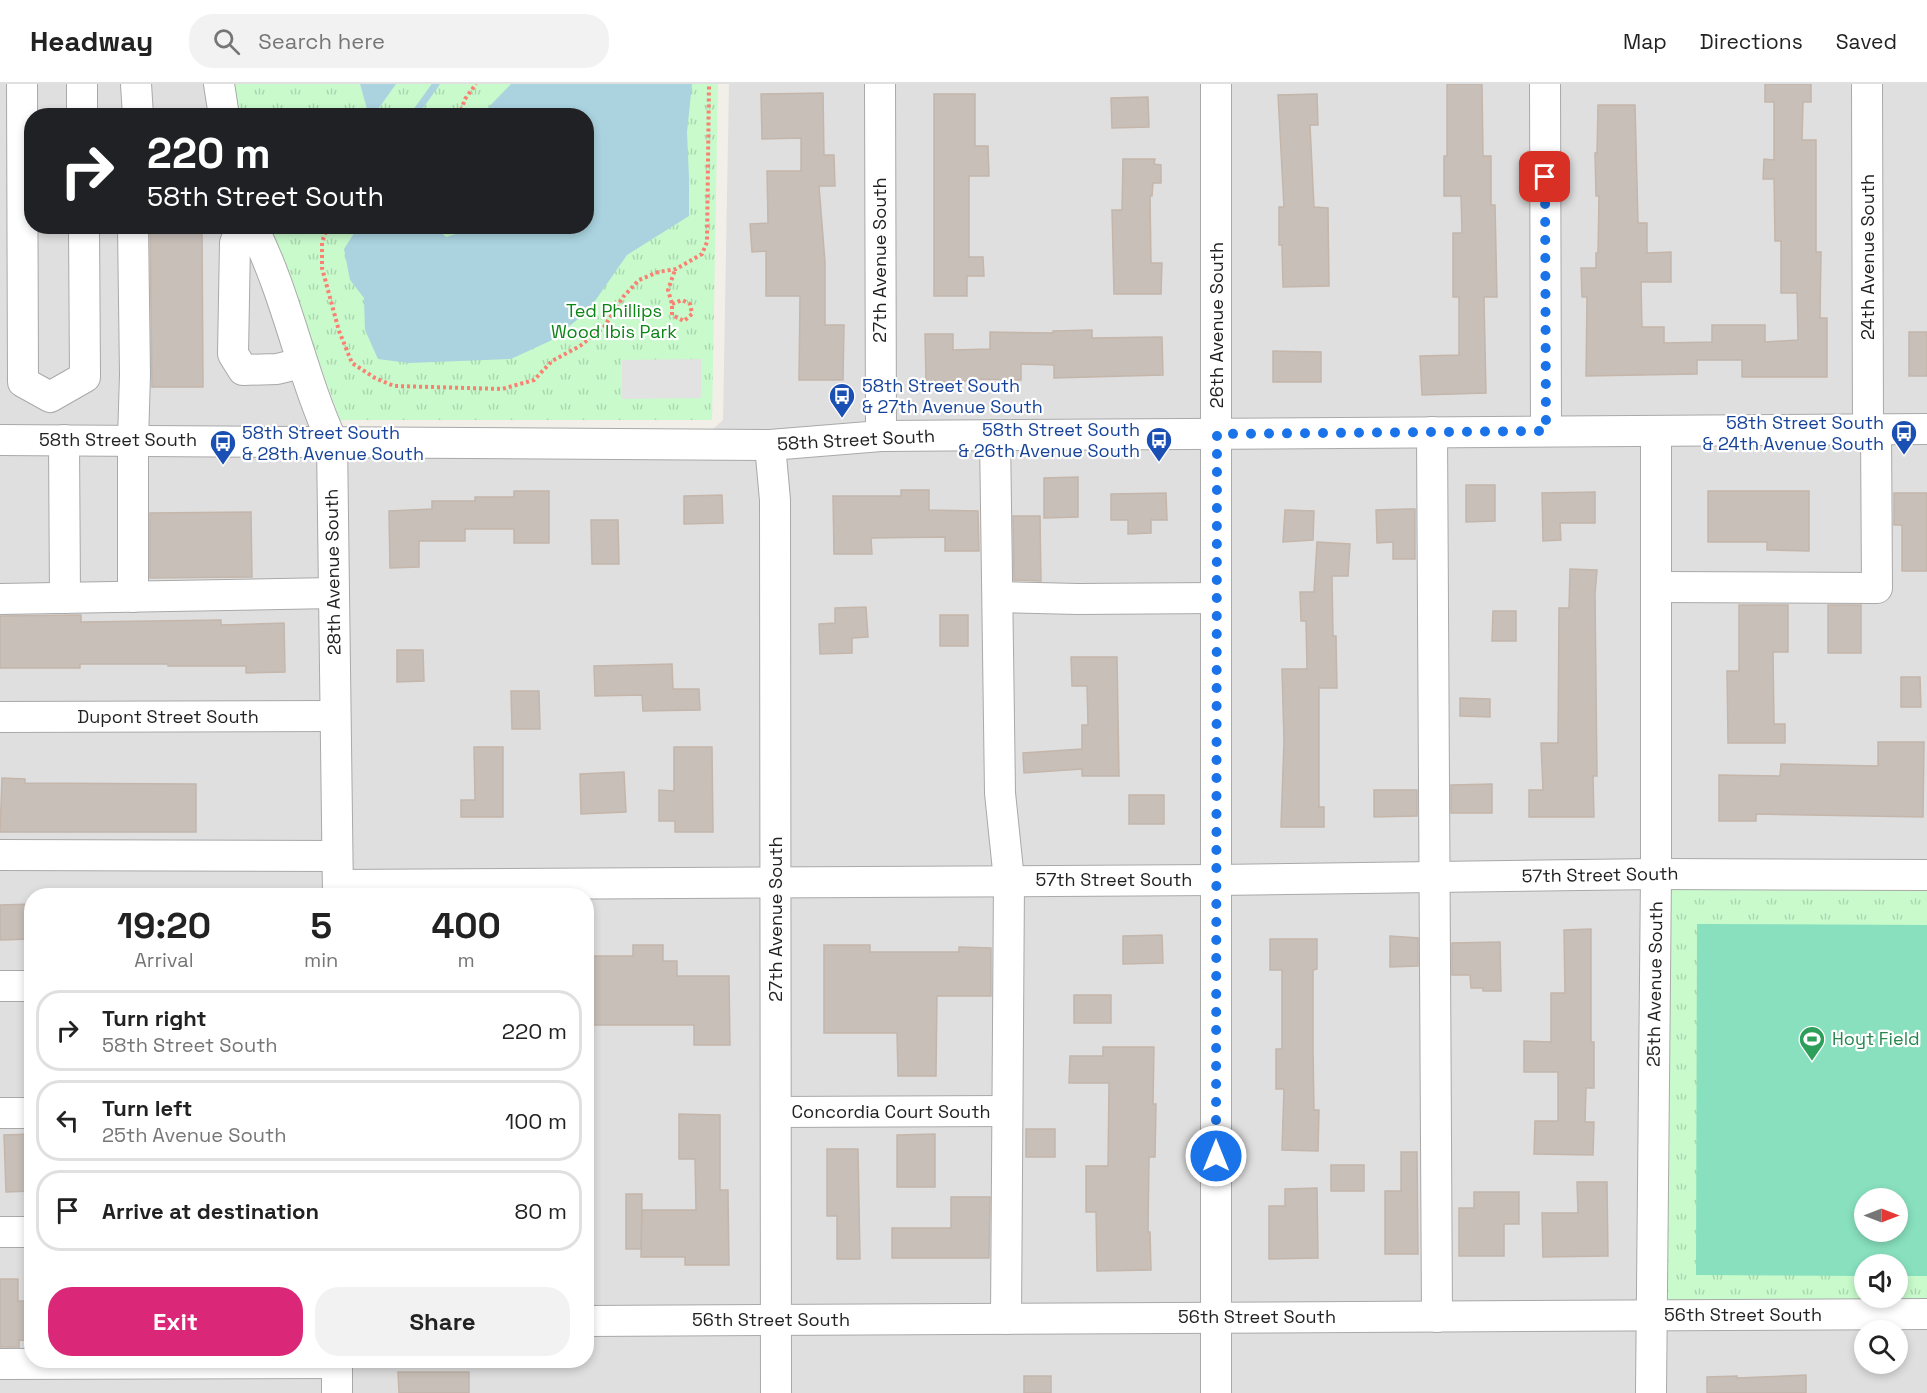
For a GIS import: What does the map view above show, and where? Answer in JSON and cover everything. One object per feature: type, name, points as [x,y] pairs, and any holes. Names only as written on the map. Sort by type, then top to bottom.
[{"type":"street","points":[[22,84],[23,382],[50,397],[85,377],[84,234]]},
{"type":"street","points":[[82,84],[82,108]]},
{"type":"street","points":[[136,84],[138,108]]},
{"type":"street","points":[[219,84],[223,108]]},
{"type":"street","name":"27th Avenue South","points":[[880,84],[881,436]]},
{"type":"street","name":"26th Avenue South","points":[[1216,84],[1216,1393]]},
{"type":"street","points":[[1545,84],[1546,431]]},
{"type":"street","name":"24th Avenue South","points":[[1656,587],[1876,588],[1867,84]]},
{"type":"street","points":[[133,234],[135,375],[132,440],[133,597]]},
{"type":"street","points":[[239,234],[235,243],[233,354],[243,370],[277,369],[302,363]]},
{"type":"street","name":"28th Avenue South","points":[[256,234],[271,266],[302,363],[332,441],[337,879]]},
{"type":"street","name":"58th Street South","points":[[0,440],[770,445],[881,436],[1927,429]]},
{"type":"street","name":"25th Avenue South","points":[[1652,1393],[1656,874],[1656,431]]},
{"type":"street","points":[[1432,432],[1437,1317]]},
{"type":"street","points":[[995,435],[1000,793],[1009,880],[1006,1318]]},
{"type":"street","points":[[64,440],[66,598]]},
{"type":"street","name":"27th Avenue South","points":[[770,445],[775,500],[776,1393]]},
{"type":"street","points":[[0,599],[334,593]]},
{"type":"street","points":[[998,597],[1216,598]]},
{"type":"street","name":"Dupont Street South","points":[[0,717],[335,716]]},
{"type":"street","name":"57th Street South","points":[[0,855],[337,879],[1216,880],[1656,874],[1927,875]]},
{"type":"street","points":[[0,987],[24,986]]},
{"type":"street","name":"Concordia Court South","points":[[777,1112],[1006,1111]]},
{"type":"street","points":[[0,1113],[24,1113]]},
{"type":"street","points":[[0,1232],[24,1232]]},
{"type":"street","name":"56th Street South","points":[[594,1321],[1927,1314]]},
{"type":"street","points":[[0,1364],[24,1364]]},
{"type":"street","points":[[337,1368],[337,1393]]},
{"type":"path","points":[[462,108],[465,99],[476,84]]},
{"type":"path","points":[[325,234],[322,242],[322,268],[339,331],[352,363],[375,378],[394,386],[502,389],[534,380],[552,361],[580,346],[604,327],[623,297],[639,280],[658,272],[676,269],[702,254],[707,242],[709,84]]},
{"type":"path","points":[[672,304],[682,300],[690,304],[692,314],[684,321],[672,315],[668,290],[676,269]]},
{"type":"shaded area","points":[[0,84],[206,84],[210,108],[24,108],[24,234],[242,234],[259,269],[313,429],[0,428]]},
{"type":"shaded area","points":[[729,84],[867,84],[868,426],[769,433],[365,430],[712,430],[723,420]]},
{"type":"shaded area","points":[[893,84],[1203,84],[1204,423],[893,425]]},
{"type":"shaded area","points":[[1229,84],[1532,84],[1533,420],[1229,423]]},
{"type":"shaded area","points":[[1557,84],[1855,84],[1855,418],[1558,420]]},
{"type":"shaded area","points":[[1880,84],[1927,84],[1927,418],[1881,418]]},
{"type":"shaded area","points":[[701,359],[701,398],[622,399],[622,360]]},
{"type":"shaded area","points":[[1927,441],[1927,863],[1669,863],[1668,442]]},
{"type":"shaded area","points":[[1643,442],[1643,863],[1229,868],[1229,445]]},
{"type":"shaded area","points":[[1204,445],[1204,869],[788,869],[784,455],[881,448]]},
{"type":"shaded area","points":[[0,451],[319,452],[322,705],[0,706]]},
{"type":"shaded area","points":[[345,452],[758,456],[763,501],[763,870],[350,873]]},
{"type":"shaded area","points":[[322,727],[325,888],[24,888],[24,975],[0,975],[0,728]]},
{"type":"shaded area","points":[[1643,886],[1638,1305],[1229,1306],[1229,891]]},
{"type":"shaded area","points":[[1204,891],[1203,1307],[788,1308],[788,892]]},
{"type":"shaded area","points":[[763,892],[763,1309],[594,1309],[594,896]]},
{"type":"shaded area","points":[[24,997],[24,1221],[0,1221],[0,998]]},
{"type":"shaded area","points":[[0,1244],[24,1244],[24,1368],[325,1368],[324,1393],[0,1393]]},
{"type":"shaded area","points":[[1854,1326],[1854,1374],[1908,1374],[1908,1326],[1927,1326],[1927,1393],[1664,1393],[1663,1327]]},
{"type":"shaded area","points":[[1638,1327],[1639,1393],[1228,1393],[1228,1329]]},
{"type":"shaded area","points":[[1203,1329],[1203,1393],[788,1393],[788,1331]]},
{"type":"shaded area","points":[[763,1331],[763,1393],[350,1393],[350,1368],[594,1368],[594,1332]]},
{"type":"green space","points":[[227,84],[360,84],[367,108],[230,108]]},
{"type":"green space","name":"Ted Phillips Wood Ibis Park","points":[[396,84],[718,84],[712,420],[340,420],[272,234],[594,234],[594,108],[379,108]]},
{"type":"green space","name":"Hoyt Field","points":[[1668,886],[1927,886],[1927,1299],[1908,1299],[1908,1254],[1854,1254],[1854,1300],[1665,1304]]},
{"type":"green space","name":"Hoyt Field","points":[[1697,924],[1927,925],[1927,1276],[1908,1276],[1908,1254],[1854,1254],[1854,1276],[1696,1275]]},
{"type":"water","points":[[360,84],[396,84],[379,108],[367,108]]},
{"type":"water","points":[[511,84],[692,84],[687,132],[689,216],[627,255],[588,311],[552,340],[511,359],[409,363],[378,359],[365,330],[364,298],[350,280],[344,249],[354,234],[443,234],[446,237],[456,234],[594,234],[594,108],[488,108]]},
{"type":"building","points":[[1447,84],[1482,84],[1483,156],[1491,156],[1491,205],[1495,205],[1497,297],[1484,297],[1486,393],[1422,395],[1420,356],[1459,355],[1459,297],[1453,297],[1453,233],[1462,233],[1461,196],[1444,196],[1444,156],[1447,156]]},
{"type":"building","points":[[1765,84],[1811,84],[1811,102],[1803,102],[1802,140],[1816,140],[1816,252],[1821,252],[1820,318],[1827,318],[1827,377],[1742,377],[1742,360],[1697,360],[1697,374],[1586,376],[1587,297],[1582,297],[1581,268],[1596,268],[1596,253],[1598,253],[1599,196],[1596,196],[1595,153],[1597,153],[1598,105],[1635,105],[1638,223],[1647,223],[1647,253],[1671,252],[1671,282],[1641,282],[1642,327],[1664,327],[1664,343],[1712,342],[1712,325],[1765,325],[1765,342],[1798,340],[1797,293],[1781,293],[1781,241],[1775,241],[1774,179],[1763,179],[1764,159],[1774,160],[1774,102],[1765,102]]},
{"type":"building","points":[[823,93],[824,155],[834,155],[835,186],[819,186],[825,262],[825,325],[844,325],[843,380],[799,380],[800,296],[766,296],[766,251],[752,252],[750,224],[768,223],[767,171],[801,171],[801,138],[762,139],[761,94]]},
{"type":"building","points":[[934,94],[975,94],[975,146],[988,146],[989,176],[969,176],[969,257],[983,257],[984,276],[967,276],[967,296],[934,296]]},
{"type":"building","points":[[1317,94],[1318,125],[1310,125],[1314,207],[1328,208],[1329,286],[1283,287],[1282,245],[1279,245],[1279,207],[1284,207],[1278,95]]},
{"type":"building","points":[[1148,97],[1149,127],[1112,128],[1111,98]]},
{"type":"building","points":[[1123,159],[1155,159],[1154,164],[1161,165],[1161,183],[1153,183],[1152,196],[1150,196],[1151,263],[1162,263],[1161,294],[1114,294],[1112,210],[1122,210]]},
{"type":"building","points":[[150,234],[202,234],[203,387],[152,387]]},
{"type":"building","points":[[1092,330],[1092,338],[1162,337],[1163,375],[1054,378],[1054,365],[1021,364],[1021,380],[967,379],[967,381],[926,382],[925,334],[953,334],[953,350],[990,349],[990,332],[1053,333],[1053,331]]},
{"type":"building","points":[[1909,332],[1927,332],[1927,376],[1909,376]]},
{"type":"building","points":[[1273,351],[1321,352],[1321,382],[1273,382]]},
{"type":"building","points":[[1078,477],[1078,517],[1044,518],[1044,478]]},
{"type":"building","points":[[1466,485],[1495,485],[1495,521],[1466,522]]},
{"type":"building","points":[[901,490],[929,490],[929,510],[978,511],[979,551],[945,551],[945,537],[871,538],[872,554],[834,554],[833,496],[901,496]]},
{"type":"building","points":[[514,491],[549,491],[549,543],[514,543],[514,529],[465,529],[465,541],[419,541],[419,567],[390,568],[389,511],[432,509],[432,501],[475,501],[475,497],[514,497]]},
{"type":"building","points":[[1708,491],[1809,491],[1809,551],[1767,550],[1767,542],[1708,542]]},
{"type":"building","points":[[1595,492],[1595,523],[1560,523],[1561,540],[1543,541],[1542,493]]},
{"type":"building","points":[[1166,493],[1167,520],[1151,520],[1151,533],[1128,534],[1128,520],[1111,520],[1111,494]]},
{"type":"building","points":[[1894,493],[1927,493],[1927,571],[1902,571],[1902,525],[1894,525]]},
{"type":"building","points":[[722,495],[723,523],[684,524],[684,496]]},
{"type":"building","points":[[1415,509],[1415,559],[1393,559],[1393,542],[1377,543],[1376,510]]},
{"type":"building","points":[[1285,510],[1314,511],[1313,540],[1283,542]]},
{"type":"building","points":[[251,512],[252,577],[150,578],[150,513]]},
{"type":"building","points":[[1013,516],[1040,516],[1041,581],[1014,580]]},
{"type":"building","points":[[591,520],[618,520],[619,564],[592,564]]},
{"type":"building","points":[[1317,542],[1350,544],[1348,576],[1332,576],[1337,688],[1319,688],[1319,807],[1324,807],[1324,827],[1281,827],[1284,741],[1282,669],[1307,669],[1306,621],[1301,621],[1300,592],[1314,592]]},
{"type":"building","points":[[1570,569],[1597,570],[1595,594],[1597,776],[1593,776],[1594,817],[1529,817],[1529,790],[1543,790],[1541,743],[1558,743],[1559,608],[1569,608]]},
{"type":"building","points":[[1739,605],[1788,605],[1788,652],[1773,652],[1774,724],[1785,724],[1785,743],[1728,743],[1727,671],[1739,671]]},
{"type":"building","points":[[1828,605],[1861,605],[1861,653],[1828,653]]},
{"type":"building","points":[[866,607],[868,637],[852,638],[852,653],[820,654],[819,624],[835,623],[835,608]]},
{"type":"building","points":[[1493,611],[1516,611],[1516,641],[1492,641]]},
{"type":"building","points":[[81,615],[81,622],[221,620],[221,625],[284,623],[285,672],[246,673],[246,666],[168,666],[168,664],[80,664],[80,668],[0,668],[0,616]]},
{"type":"building","points":[[940,615],[968,615],[968,646],[940,646]]},
{"type":"building","points":[[397,650],[423,650],[424,681],[397,682]]},
{"type":"building","points":[[1071,657],[1117,657],[1119,776],[1082,776],[1082,769],[1024,773],[1023,753],[1082,749],[1082,725],[1088,725],[1087,686],[1072,686]]},
{"type":"building","points":[[672,664],[673,689],[699,689],[700,710],[643,711],[642,695],[595,696],[594,666]]},
{"type":"building","points":[[1901,677],[1920,677],[1921,707],[1901,707]]},
{"type":"building","points":[[511,691],[539,691],[540,729],[512,729]]},
{"type":"building","points":[[1460,698],[1490,699],[1490,717],[1460,716]]},
{"type":"building","points":[[1878,742],[1924,742],[1923,817],[1756,814],[1756,821],[1719,821],[1719,775],[1780,776],[1781,764],[1878,766]]},
{"type":"building","points":[[474,747],[503,747],[503,817],[461,817],[461,800],[475,800]]},
{"type":"building","points":[[674,747],[712,747],[713,832],[675,832],[675,821],[659,821],[659,790],[674,791]]},
{"type":"building","points":[[624,772],[626,812],[581,814],[580,774]]},
{"type":"building","points":[[2,778],[25,779],[25,783],[196,784],[196,832],[0,832]]},
{"type":"building","points":[[1492,784],[1492,813],[1451,813],[1451,785]]},
{"type":"building","points":[[1374,790],[1417,790],[1417,816],[1374,817]]},
{"type":"building","points":[[1129,795],[1164,795],[1164,824],[1129,824]]},
{"type":"building","points":[[24,904],[24,939],[0,940],[0,905]]},
{"type":"building","points":[[1591,929],[1591,1042],[1594,1042],[1594,1088],[1586,1088],[1585,1122],[1594,1122],[1593,1155],[1534,1154],[1535,1121],[1558,1121],[1558,1072],[1524,1072],[1524,1041],[1551,1042],[1551,993],[1565,993],[1564,930]]},
{"type":"building","points":[[1162,935],[1163,963],[1123,964],[1123,936]]},
{"type":"building","points":[[1390,936],[1418,938],[1418,966],[1390,967]]},
{"type":"building","points":[[1270,939],[1317,939],[1317,969],[1313,970],[1313,1050],[1314,1110],[1319,1110],[1318,1151],[1282,1150],[1284,1089],[1276,1089],[1276,1049],[1282,1049],[1282,970],[1270,970]]},
{"type":"building","points":[[1500,942],[1501,991],[1471,988],[1470,975],[1452,975],[1452,943]]},
{"type":"building","points":[[633,945],[663,945],[663,961],[677,961],[677,976],[729,976],[730,1045],[694,1045],[694,1025],[594,1025],[594,956],[633,956]]},
{"type":"building","points":[[824,945],[870,945],[870,952],[959,952],[959,947],[991,948],[991,996],[937,996],[936,1076],[898,1076],[897,1033],[824,1033]]},
{"type":"building","points":[[1074,995],[1111,995],[1111,1023],[1074,1023]]},
{"type":"building","points":[[1103,1047],[1154,1047],[1155,1157],[1149,1157],[1148,1232],[1150,1232],[1151,1270],[1097,1271],[1096,1212],[1086,1212],[1086,1166],[1108,1166],[1109,1083],[1069,1083],[1070,1056],[1103,1056]]},
{"type":"building","points":[[679,1114],[720,1115],[720,1190],[728,1190],[729,1265],[685,1265],[685,1257],[641,1257],[642,1210],[696,1210],[695,1159],[679,1159]]},
{"type":"building","points":[[1026,1129],[1055,1129],[1055,1157],[1026,1157]]},
{"type":"building","points":[[24,1134],[24,1191],[6,1192],[4,1135]]},
{"type":"building","points":[[935,1134],[935,1187],[897,1187],[897,1135]]},
{"type":"building","points":[[827,1149],[858,1149],[860,1259],[837,1259],[837,1216],[827,1216]]},
{"type":"building","points":[[1401,1152],[1417,1152],[1418,1254],[1385,1254],[1385,1191],[1401,1191]]},
{"type":"building","points":[[1331,1165],[1364,1165],[1364,1191],[1331,1191]]},
{"type":"building","points":[[1577,1182],[1607,1182],[1608,1256],[1543,1257],[1542,1213],[1578,1213]]},
{"type":"building","points":[[1317,1188],[1318,1258],[1269,1259],[1269,1206],[1285,1206],[1285,1189]]},
{"type":"building","points":[[1474,1192],[1519,1192],[1519,1224],[1504,1224],[1504,1256],[1459,1256],[1459,1208],[1474,1208]]},
{"type":"building","points":[[626,1194],[642,1194],[641,1249],[626,1249]]},
{"type":"building","points":[[951,1197],[990,1197],[989,1258],[892,1258],[892,1228],[951,1228]]},
{"type":"building","points":[[0,1279],[18,1279],[18,1301],[24,1301],[24,1340],[19,1340],[19,1347],[0,1347]]},
{"type":"building","points":[[398,1372],[469,1372],[469,1393],[399,1393]]},
{"type":"building","points":[[1806,1375],[1806,1393],[1707,1393],[1707,1377]]},
{"type":"building","points":[[1024,1376],[1051,1376],[1051,1393],[1024,1393]]},
{"type":"waterway","points":[[419,108],[436,84]]},
{"type":"place","name":"58th Street South & 27th Avenue South","points":[[842,419]]},
{"type":"place","name":"58th Street South & 24th Avenue South","points":[[1904,456]]},
{"type":"place","name":"58th Street South & 26th Avenue South","points":[[1159,463]]},
{"type":"place","name":"58th Street South & 28th Avenue South","points":[[223,466]]},
{"type":"place","name":"Hoyt Field","points":[[1812,1062]]},
{"type":"route","points":[[1216,1156],[1217,434],[1546,431],[1545,177]]}]
